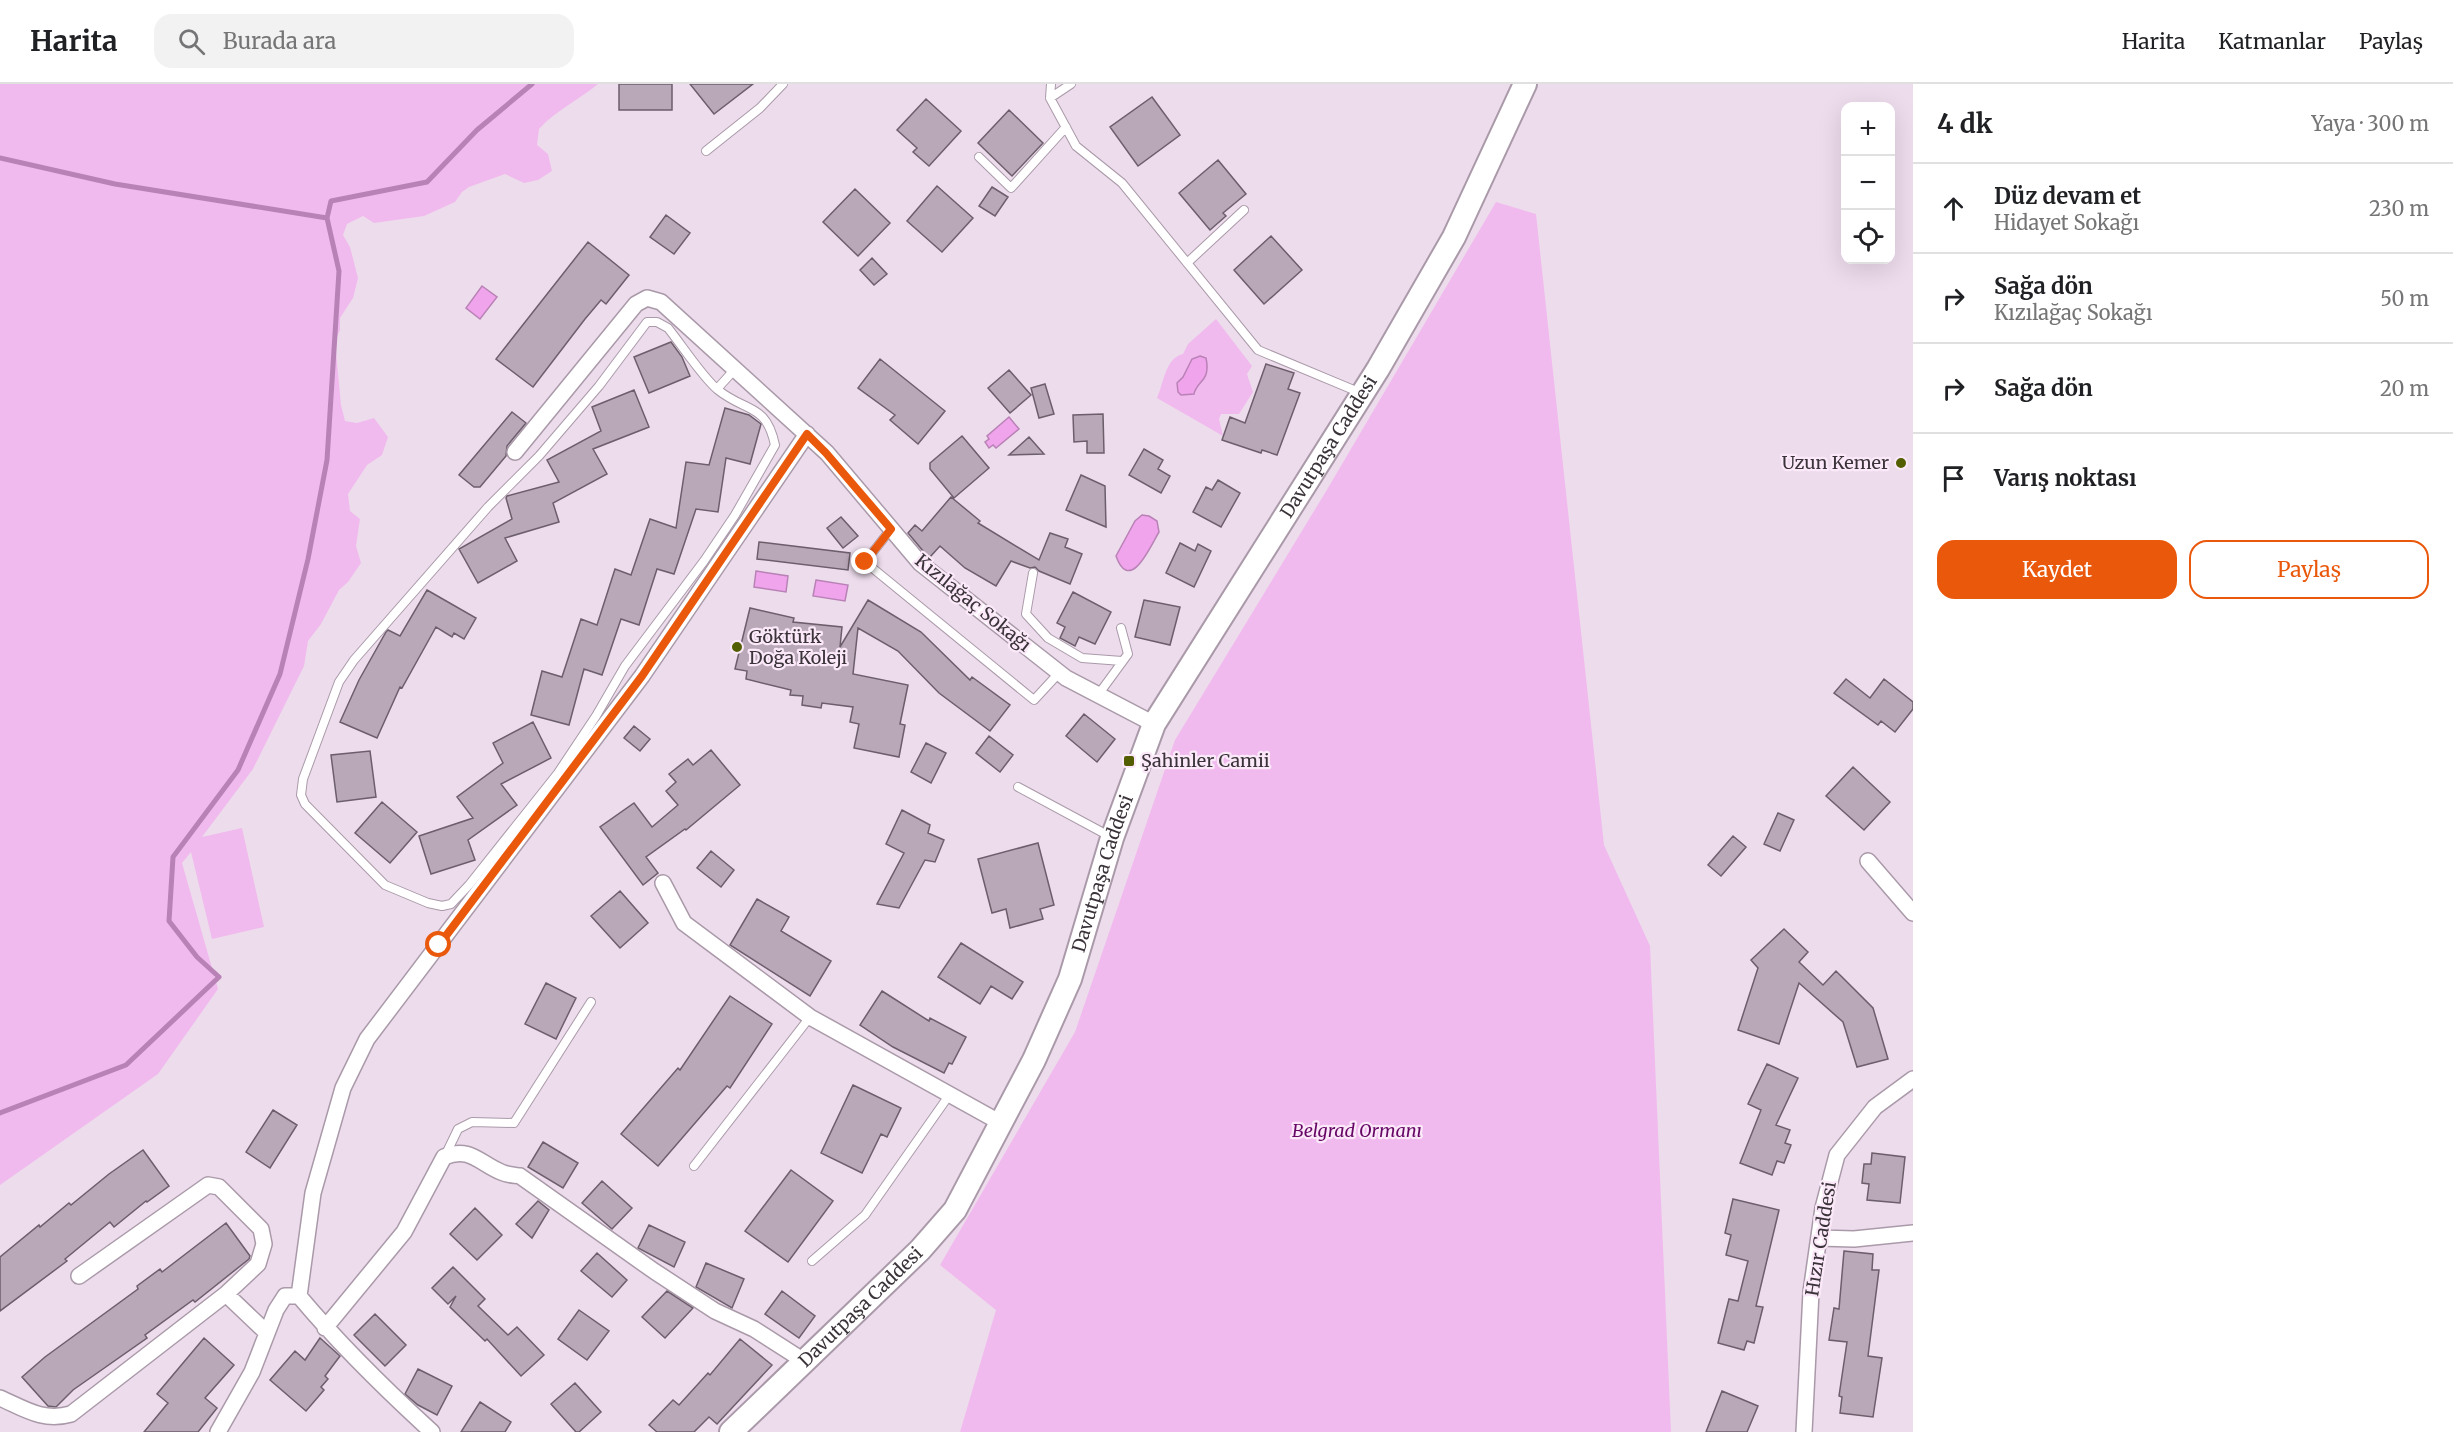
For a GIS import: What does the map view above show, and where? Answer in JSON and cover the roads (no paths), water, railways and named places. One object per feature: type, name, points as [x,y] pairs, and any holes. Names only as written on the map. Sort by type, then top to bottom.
[{"type":"street","name":"Davutpaşa Caddesi","points":[[731,1432],[920,1250],[955,1210],[1034,1060],[1070,979],[1112,838],[1154,724],[1363,394],[1454,237],[1525,84]]},
{"type":"street","name":"Kızılağaç Sokağı","points":[[515,452],[636,304],[647,298],[661,302],[826,453],[920,563],[1059,673],[1154,724]]},
{"type":"street","points":[[432,1432],[391,1395],[325,1328],[299,1296],[313,1193],[343,1088],[367,1039],[642,676],[807,434]]},
{"type":"street","points":[[1868,861],[1913,913]]},
{"type":"street","points":[[663,883],[684,923],[810,1017],[1001,1123]]},
{"type":"street","name":"Hızır Caddesi","points":[[1804,1432],[1811,1292],[1823,1208],[1837,1155],[1875,1107],[1913,1079]]},
{"type":"street","points":[[325,1328],[404,1232],[444,1158],[455,1152],[466,1152],[504,1173],[520,1176],[654,1271],[715,1311],[754,1329],[804,1361]]},
{"type":"street","points":[[0,1398],[40,1415],[56,1418],[71,1414],[226,1294],[258,1264],[264,1245],[261,1229],[219,1187],[208,1185],[79,1276]]},
{"type":"street","points":[[1819,1238],[1854,1239],[1913,1233]]},
{"type":"street","points":[[226,1294],[267,1333]]},
{"type":"street","points":[[218,1432],[252,1372],[276,1310],[285,1296],[299,1296]]},
{"type":"lane","points":[[706,151],[760,108],[783,84]]},
{"type":"lane","points":[[1051,84],[1050,98],[1076,146],[1122,183],[1258,350],[1363,394]]},
{"type":"lane","points":[[1050,98],[1071,84]]},
{"type":"lane","points":[[979,157],[1011,188],[1066,127]]},
{"type":"lane","points":[[1187,263],[1244,210]]},
{"type":"lane","points":[[647,322],[657,322],[668,328],[717,389],[762,414],[772,429],[775,445],[735,515],[625,666],[596,716],[558,773],[469,885],[451,904],[442,906],[428,903],[385,885],[305,804],[301,795],[303,779],[339,682],[354,660],[400,605],[488,507],[539,456],[599,386],[647,322]]},
{"type":"lane","points":[[717,389],[735,369]]},
{"type":"lane","points":[[891,529],[865,562],[1034,700],[1059,673]]},
{"type":"lane","points":[[1033,573],[1026,614],[1048,638],[1082,658],[1122,661]]},
{"type":"lane","points":[[1098,695],[1128,654],[1121,628]]},
{"type":"lane","points":[[1018,788],[1112,838]]},
{"type":"lane","points":[[444,1158],[458,1129],[472,1122],[514,1123],[591,1002]]},
{"type":"lane","points":[[694,1166],[810,1017]]},
{"type":"lane","points":[[812,1261],[865,1215],[950,1094]]},
{"type":"waterway","points":[[0,1113],[126,1065],[219,977],[197,957],[169,921],[173,857],[238,770],[280,674],[308,559],[327,460],[339,271],[327,218],[331,201],[427,182],[477,130],[532,84]]},
{"type":"waterway","points":[[0,158],[115,184],[327,218]]},
{"type":"place","name":"Uzun Kemer","points":[[1901,463]]},
{"type":"place","name":"Göktürk Doğa Koleji","points":[[737,647]]},
{"type":"place","name":"Şahinler Camii","points":[[1129,761]]},
{"type":"park label","name":"Belgrad Ormanı","points":[[1357,1131]]}]
